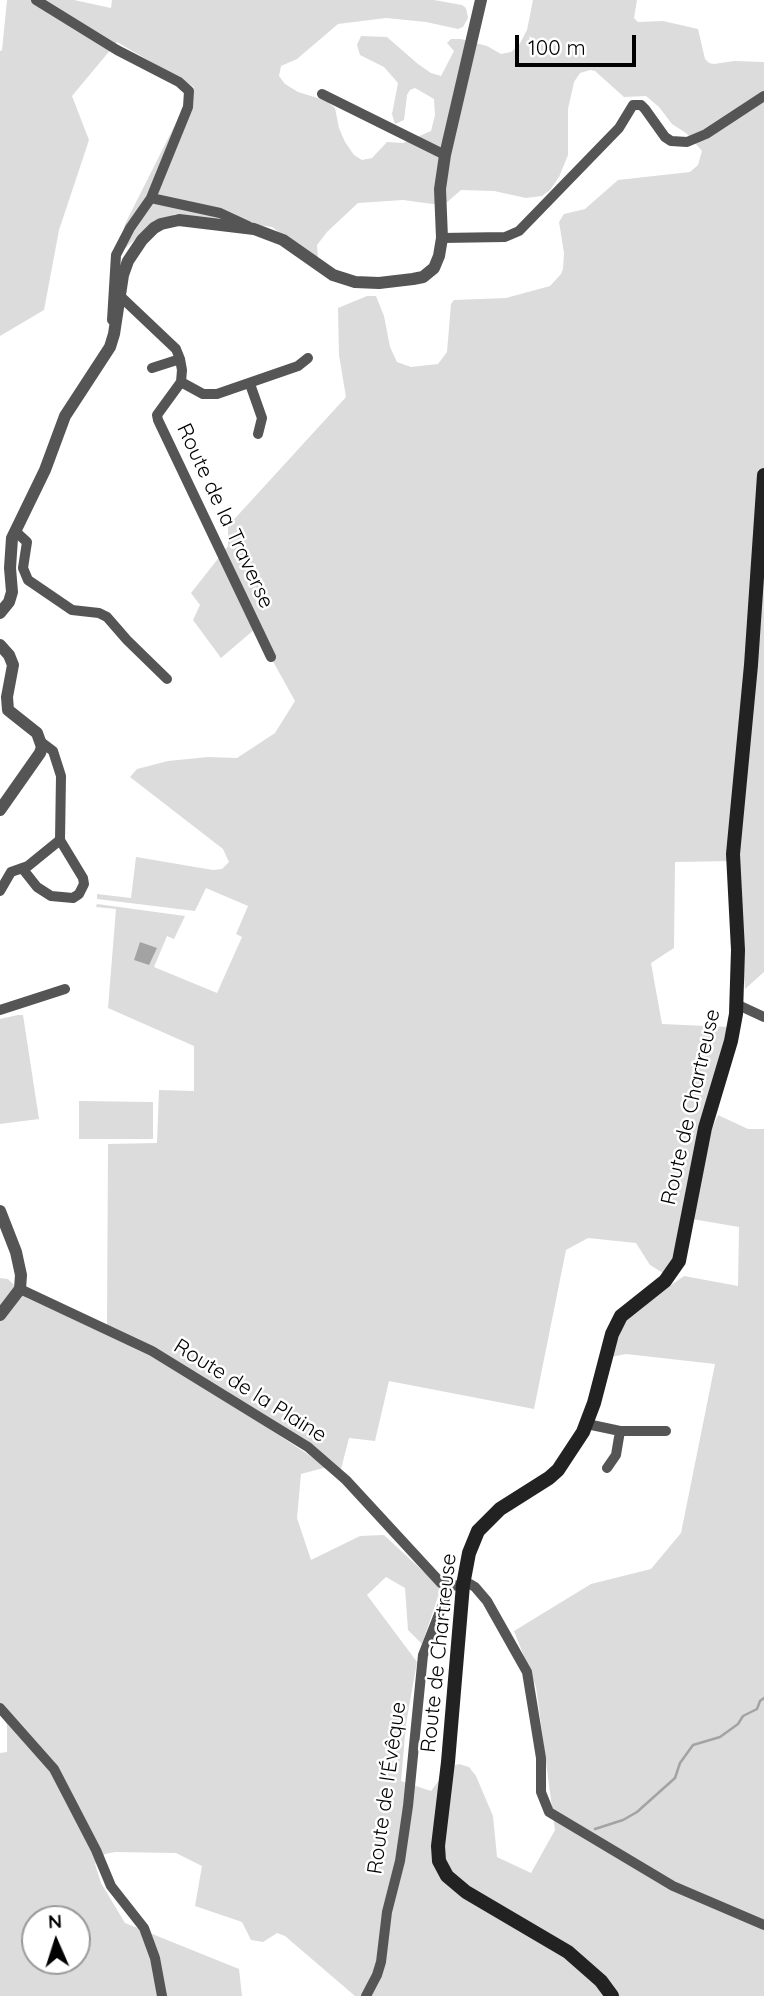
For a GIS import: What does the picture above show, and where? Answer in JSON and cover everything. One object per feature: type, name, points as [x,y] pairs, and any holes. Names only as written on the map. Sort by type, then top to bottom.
[{"type":"main road","name":"Route de Chartreuse","points":[[612,1996],[601,1982],[568,1952],[466,1892],[447,1876],[439,1861],[438,1846],[448,1762],[457,1585],[478,1531],[500,1509],[558,1470],[587,1424],[616,1324],[626,1311],[665,1281],[679,1261],[705,1128],[731,1041],[736,1004],[738,950],[733,855],[751,665],[764,475]]},
{"type":"street","points":[[36,0],[117,50],[179,82],[189,91],[188,107],[151,198],[130,228],[116,255],[111,313],[114,334]]},
{"type":"street","points":[[151,198],[220,213],[283,240],[333,275],[346,280],[366,283],[423,277],[437,262],[442,238],[440,202],[445,155],[481,0]]},
{"type":"street","points":[[322,94],[445,155]]},
{"type":"street","points":[[442,238],[505,237],[519,231],[619,128],[633,105],[641,105],[665,137],[671,141],[687,142],[706,135],[764,96]]},
{"type":"street","points":[[0,613],[12,597],[10,552],[15,531],[45,470],[65,416],[103,361],[114,334],[123,275],[133,252],[146,236],[161,224],[179,220],[254,229]]},
{"type":"street","points":[[120,295],[176,349],[182,370],[181,382],[203,394],[250,384],[298,366],[308,358]]},
{"type":"street","points":[[152,368],[180,359]]},
{"type":"street","name":"Route de la Traverse","points":[[181,382],[157,415],[158,420],[271,657]]},
{"type":"street","points":[[250,384],[262,418],[258,434]]},
{"type":"street","points":[[15,531],[27,542],[23,568],[28,580],[72,610],[99,613],[107,617],[167,679]]},
{"type":"street","points":[[0,645],[9,654],[13,665],[4,709],[32,727],[41,742],[53,751],[61,776],[60,840],[84,884],[79,894],[73,898],[51,896],[37,887],[22,868]]},
{"type":"street","points":[[0,810],[40,753],[41,742]]},
{"type":"street","points":[[0,891],[11,872],[22,868],[60,840]]},
{"type":"street","points":[[0,1010],[65,989]]},
{"type":"street","points":[[736,1004],[764,1017]]},
{"type":"street","points":[[0,1211],[19,1264],[20,1289],[0,1315]]},
{"type":"street","name":"Route de la Plaine","points":[[20,1289],[152,1351],[308,1447],[346,1480],[441,1583],[470,1584],[475,1587],[487,1601],[527,1672],[541,1758],[541,1792],[549,1812],[673,1886],[764,1925]]},
{"type":"street","points":[[587,1424],[620,1431],[666,1431]]},
{"type":"street","points":[[607,1468],[616,1455],[620,1431]]},
{"type":"street","name":"Route de l'Évêque","points":[[366,1996],[381,1962],[387,1912],[400,1861],[423,1655],[457,1585]]},
{"type":"street","points":[[0,1708],[54,1769],[96,1850],[111,1886],[144,1928],[155,1958],[162,1996]]},
{"type":"shaded area","points":[[7,0],[74,0],[111,8],[112,0],[434,0],[462,5],[466,8],[468,18],[463,27],[458,29],[386,18],[338,24],[297,59],[281,66],[279,76],[285,84],[298,92],[327,101],[335,108],[345,142],[354,155],[362,160],[372,158],[387,142],[403,143],[431,131],[435,115],[434,99],[415,88],[407,95],[404,120],[395,124],[392,114],[398,83],[384,67],[360,55],[357,45],[361,36],[387,37],[418,64],[441,76],[454,51],[447,43],[451,39],[487,46],[501,54],[511,52],[519,45],[527,30],[533,0],[637,0],[634,18],[638,22],[663,21],[698,29],[705,59],[709,63],[764,62],[764,972],[745,989],[734,861],[675,862],[674,948],[651,963],[662,1024],[729,1027],[672,1262],[663,1273],[650,1265],[636,1243],[588,1238],[566,1250],[534,1409],[389,1381],[375,1441],[349,1438],[341,1469],[310,1444],[107,1325],[108,1144],[157,1143],[159,1090],[194,1091],[194,1046],[108,1008],[116,909],[96,907],[97,904],[185,916],[174,939],[167,936],[154,967],[217,993],[242,937],[236,934],[248,906],[206,888],[195,911],[97,899],[97,894],[131,898],[136,857],[213,870],[222,869],[229,862],[223,849],[130,777],[137,769],[168,761],[208,757],[237,758],[275,733],[295,701],[255,629],[221,658],[193,620],[200,605],[191,593],[228,546],[228,526],[346,397],[339,355],[338,308],[367,296],[376,296],[384,316],[390,347],[397,362],[411,367],[438,364],[447,352],[451,304],[454,300],[506,298],[550,286],[563,269],[564,253],[559,222],[564,214],[585,209],[618,180],[690,172],[698,165],[702,151],[646,96],[624,97],[595,71],[590,70],[580,73],[574,82],[568,109],[568,155],[559,177],[542,196],[526,198],[494,191],[461,190],[440,205],[403,200],[358,203],[317,245],[318,258],[272,227],[175,214],[144,231],[118,255],[125,224],[194,87],[117,42],[72,96],[89,140],[59,230],[44,310],[0,336],[0,51]]},
{"type":"shaded area","points":[[140,942],[157,948],[149,965],[134,960]]},
{"type":"shaded area","points":[[23,1015],[39,1119],[0,1124],[0,1019]]},
{"type":"shaded area","points":[[79,1101],[153,1102],[153,1139],[79,1139]]},
{"type":"shaded area","points":[[718,1115],[748,1129],[764,1129],[764,1996],[355,1996],[285,1936],[277,1933],[263,1942],[251,1940],[242,1922],[195,1906],[202,1866],[176,1853],[115,1852],[105,1854],[95,1864],[101,1883],[125,1923],[239,1969],[242,1996],[0,1996],[0,1753],[7,1752],[7,1725],[0,1708],[0,1278],[8,1279],[27,1298],[149,1354],[327,1467],[301,1474],[297,1518],[311,1560],[360,1536],[384,1535],[441,1588],[422,1644],[408,1630],[405,1588],[386,1577],[367,1595],[417,1662],[406,1724],[401,1781],[431,1791],[449,1767],[459,1764],[469,1767],[476,1776],[493,1816],[497,1857],[531,1873],[555,1830],[536,1687],[514,1631],[591,1584],[651,1569],[681,1533],[715,1364],[626,1354],[611,1357],[626,1317],[684,1276],[738,1286],[739,1227],[692,1219],[711,1131]]},
{"type":"waterway","points":[[595,1829],[623,1820],[637,1812],[675,1778],[680,1763],[693,1745],[720,1737],[738,1724],[743,1716],[757,1709],[764,1698]]}]
